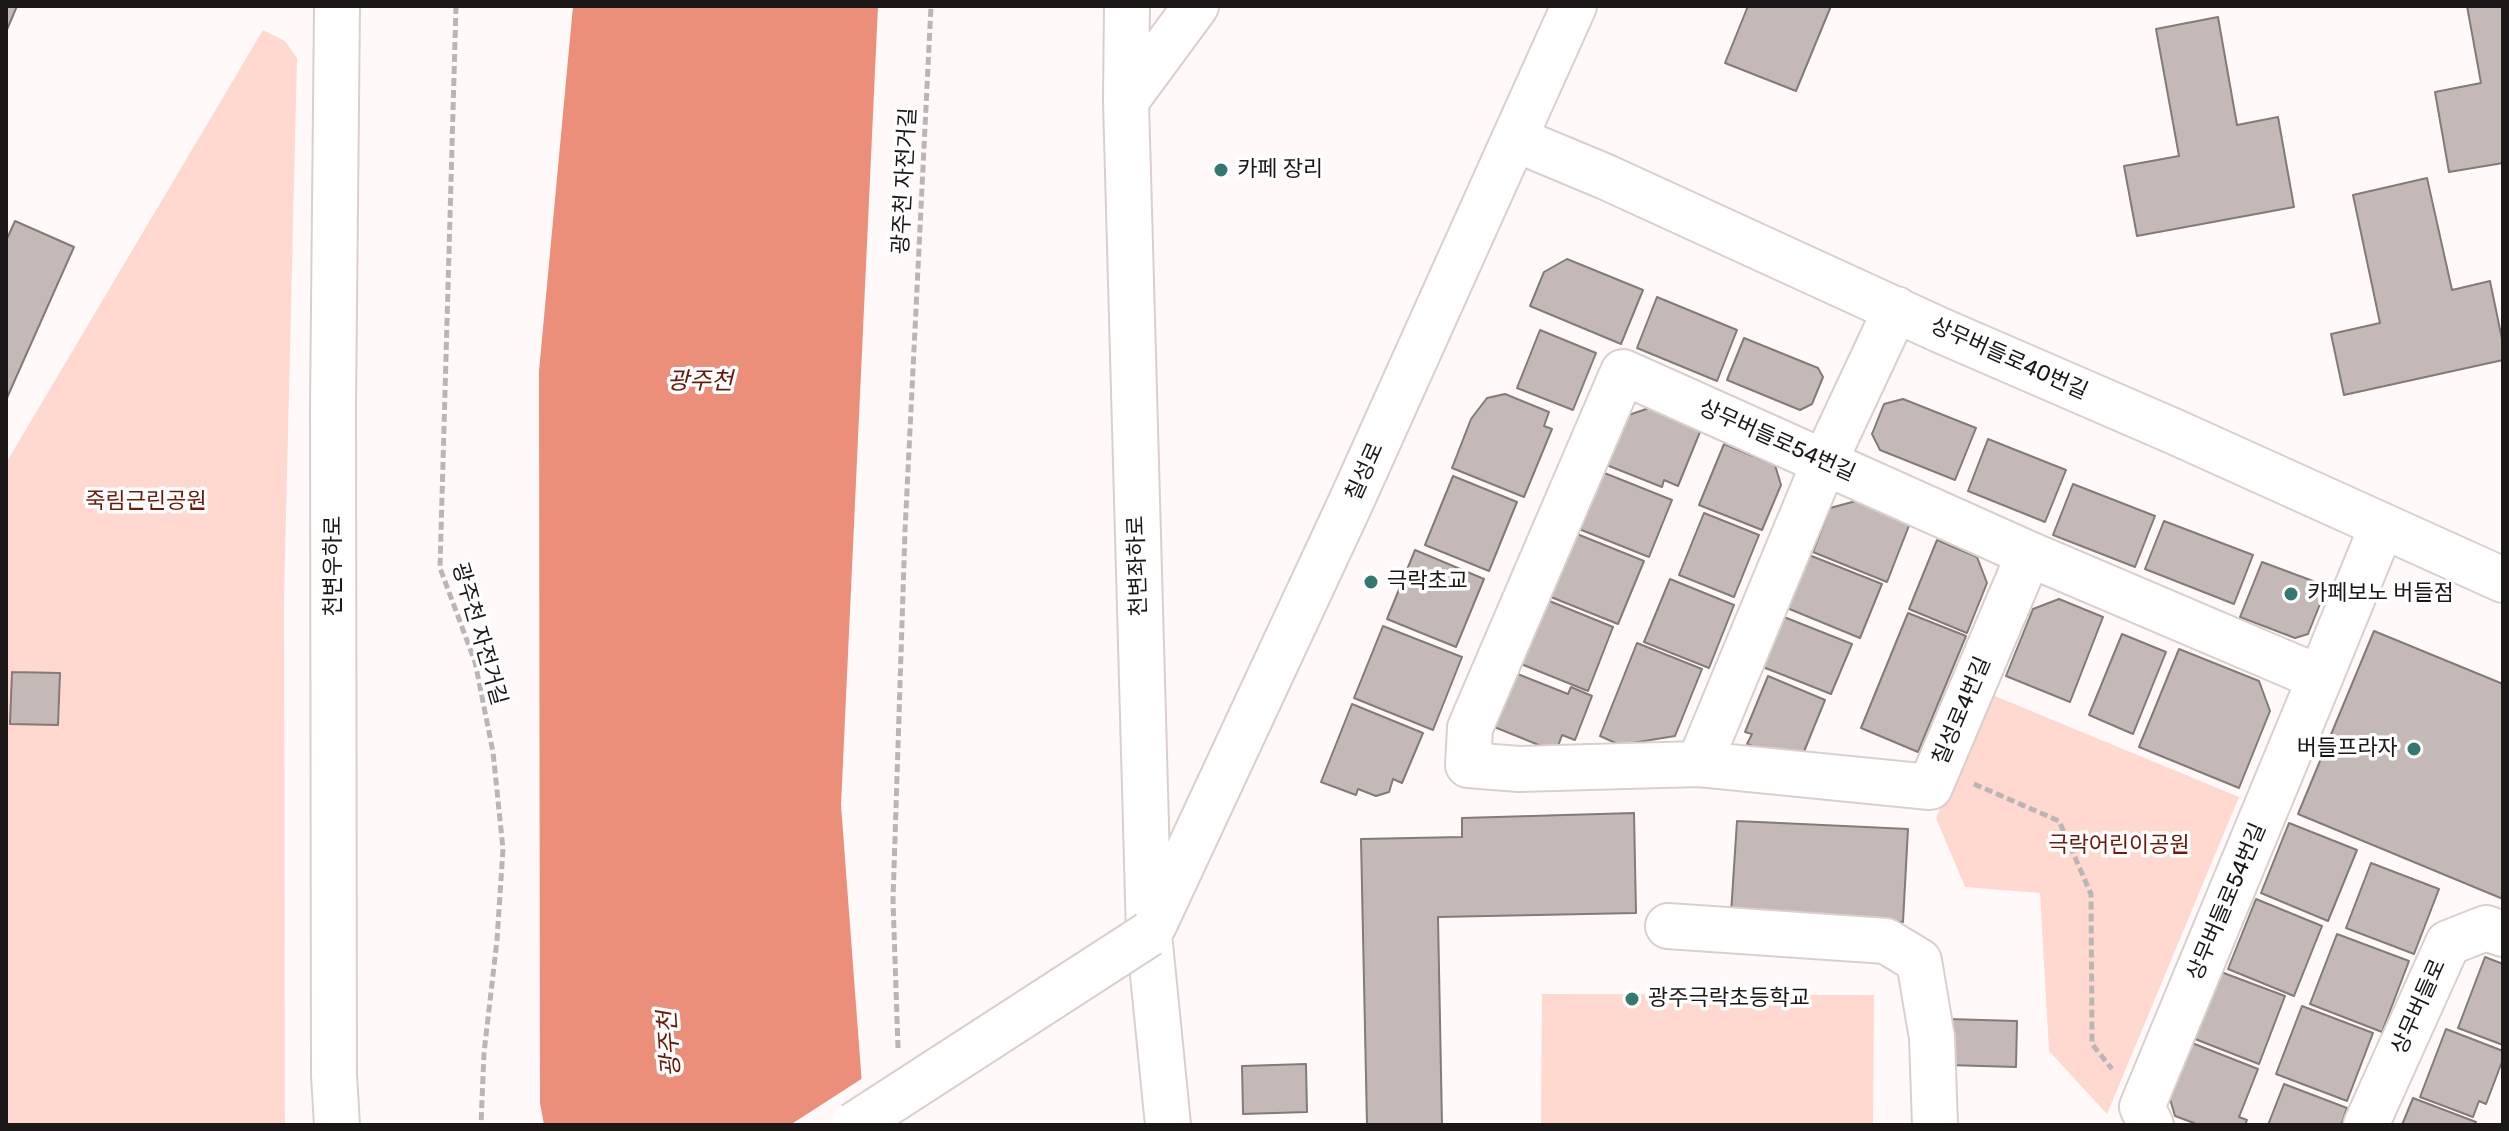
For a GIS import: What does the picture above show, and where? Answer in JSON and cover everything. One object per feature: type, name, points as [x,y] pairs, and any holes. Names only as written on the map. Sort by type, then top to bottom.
[{"type":"street","name":"천변우하로","points":[[337,6],[333,407],[334,1075],[337,1125]]},
{"type":"street","name":"천변좌하로","points":[[1127,6],[1126,101],[1149,934],[1168,1125]]},
{"type":"street","points":[[1126,101],[1196,6]]},
{"type":"street","name":"칠성로","points":[[1149,934],[1351,502],[1574,6]]},
{"type":"street","name":"상무버들로40번길","points":[[1515,139],[1676,208],[2503,580]]},
{"type":"street","points":[[1699,764],[1824,463],[1896,309]]},
{"type":"street","name":"상무버들로54번길","points":[[1468,765],[1470,728],[1623,372],[2029,554],[2320,678]]},
{"type":"street","name":"상무버들로54번길","points":[[2147,1116],[2382,526]]},
{"type":"street","name":"칠성로4번길","points":[[1468,765],[1519,769],[1699,764],[1930,787],[2029,554]]},
{"type":"street","points":[[1668,926],[1886,941],[1919,961],[1932,1038],[1935,1125]]},
{"type":"street","name":"상무버들로","points":[[2366,1125],[2448,943],[2486,928],[2503,934]]},
{"type":"street","points":[[854,1125],[1149,934]]},
{"type":"street","points":[[315,1125],[334,1075]]},
{"type":"path","name":"광주천 자전거길","points":[[456,6],[440,568],[475,662],[493,752],[503,849],[484,1053],[481,1125]]},
{"type":"path","name":"광주천 자전거길","points":[[899,1052],[893,900],[906,516],[931,6]]},
{"type":"path","points":[[1930,787],[1949,775],[2059,821],[2091,894],[2092,1044],[2147,1116]]},
{"type":"green space","name":"죽림근린공원","points":[[263,30],[285,41],[297,58],[284,600],[285,1125],[6,1125],[6,463]]},
{"type":"green space","name":"극락어린이공원","points":[[1990,694],[2239,797],[2107,1114],[2049,1051],[2040,893],[1965,887],[1936,818]]},
{"type":"green space","points":[[1542,994],[1874,995],[1873,1125],[1541,1125]]},
{"type":"water","name":"광주천","points":[[573,6],[878,6],[841,805],[865,1125],[544,1125],[540,1103],[539,371]]},
{"type":"pier","points":[[866,1076],[869,1125],[790,1125]]},
{"type":"building","points":[[6,6],[17,6],[6,32]]},
{"type":"building","points":[[1748,6],[1831,6],[1796,91],[1725,63]]},
{"type":"building","points":[[2467,6],[2503,6],[2503,163],[2449,172],[2435,92],[2481,83]]},
{"type":"building","points":[[2218,17],[2237,125],[2278,117],[2294,207],[2137,236],[2124,166],[2179,156],[2156,29]]},
{"type":"building","points":[[2427,178],[2452,290],[2490,281],[2503,344],[2503,360],[2344,395],[2331,334],[2380,323],[2353,195]]},
{"type":"building","points":[[15,221],[74,247],[6,400],[6,241]]},
{"type":"building","points":[[1567,259],[1643,290],[1621,344],[1530,306],[1544,272]]},
{"type":"building","points":[[1657,297],[1737,330],[1717,381],[1637,348]]},
{"type":"building","points":[[1540,330],[1596,353],[1573,410],[1517,388]]},
{"type":"building","points":[[1744,338],[1818,368],[1823,377],[1812,404],[1800,410],[1727,380]]},
{"type":"building","points":[[1505,394],[1549,412],[1544,426],[1552,429],[1524,497],[1452,468],[1471,419],[1487,398]]},
{"type":"building","points":[[1903,399],[1976,428],[1955,480],[1880,450],[1872,434],[1884,404]]},
{"type":"building","points":[[1652,407],[1702,427],[1678,486],[1664,480],[1662,487],[1604,464],[1623,417]]},
{"type":"building","points":[[1988,439],[2066,470],[2045,522],[1968,491]]},
{"type":"building","points":[[1724,444],[1775,465],[1781,485],[1762,530],[1699,505]]},
{"type":"building","points":[[1597,470],[1672,500],[1649,557],[1574,527]]},
{"type":"building","points":[[1453,476],[1517,502],[1489,571],[1425,545]]},
{"type":"building","points":[[2073,484],[2155,516],[2135,567],[2053,535]]},
{"type":"building","points":[[1856,501],[1910,523],[1887,582],[1813,552],[1830,508]]},
{"type":"building","points":[[1704,513],[1759,535],[1734,597],[1679,575]]},
{"type":"building","points":[[2164,521],[2253,555],[2234,604],[2145,569]]},
{"type":"building","points":[[1572,532],[1644,561],[1618,624],[1546,595]]},
{"type":"building","points":[[1937,540],[1977,557],[1987,583],[1967,633],[1909,609]]},
{"type":"building","points":[[1415,550],[1484,579],[1456,647],[1387,619]]},
{"type":"building","points":[[1809,555],[1882,584],[1860,638],[1787,608]]},
{"type":"building","points":[[2262,562],[2321,584],[2324,594],[2308,634],[2295,638],[2240,617]]},
{"type":"building","points":[[1670,579],[1734,605],[1709,668],[1644,642]]},
{"type":"building","points":[[2059,599],[2103,617],[2070,702],[2006,676],[2033,609]]},
{"type":"building","points":[[1547,600],[1613,627],[1588,691],[1521,664]]},
{"type":"building","points":[[1908,613],[1966,636],[1918,752],[1861,728]]},
{"type":"building","points":[[1784,617],[1852,644],[1831,694],[1763,667]]},
{"type":"building","points":[[1383,626],[1462,657],[1433,730],[1354,698]]},
{"type":"building","name":"버들프라자","points":[[2374,631],[2503,684],[2503,899],[2298,814]]},
{"type":"building","points":[[2122,634],[2166,652],[2133,734],[2089,715]]},
{"type":"building","points":[[1637,643],[1702,669],[1675,736],[1620,745],[1600,736]]},
{"type":"building","points":[[2179,649],[2259,681],[2270,711],[2239,788],[2139,747]]},
{"type":"building","points":[[12,672],[60,673],[58,725],[10,724]]},
{"type":"building","points":[[1515,673],[1568,694],[1571,687],[1592,696],[1575,740],[1562,735],[1556,752],[1492,726]]},
{"type":"building","points":[[1768,676],[1825,700],[1803,754],[1765,751],[1747,744],[1752,734],[1745,732]]},
{"type":"building","points":[[1352,704],[1423,733],[1402,783],[1393,779],[1389,792],[1376,796],[1358,789],[1356,795],[1321,782]]},
{"type":"building","points":[[1634,813],[1636,913],[1438,917],[1442,1125],[1367,1125],[1361,839],[1462,837],[1462,818]]},
{"type":"building","points":[[1737,821],[1908,829],[1903,922],[1731,913]]},
{"type":"building","points":[[2289,823],[2357,850],[2328,921],[2261,893]]},
{"type":"building","points":[[2371,863],[2439,889],[2414,954],[2346,928]]},
{"type":"building","points":[[2256,899],[2322,926],[2294,996],[2228,969]]},
{"type":"building","points":[[2337,934],[2409,961],[2382,1032],[2310,1004]]},
{"type":"building","points":[[2485,957],[2503,964],[2503,1045],[2458,1028]]},
{"type":"building","points":[[2221,972],[2285,996],[2259,1064],[2195,1039]]},
{"type":"building","points":[[2302,1006],[2373,1033],[2347,1101],[2276,1074]]},
{"type":"building","points":[[1948,1019],[2017,1021],[2016,1067],[1947,1065]]},
{"type":"building","points":[[2446,1029],[2503,1051],[2503,1059],[2486,1104],[2479,1101],[2473,1117],[2420,1097]]},
{"type":"building","points":[[2192,1043],[2258,1069],[2239,1117],[2247,1120],[2245,1125],[2193,1125],[2175,1116],[2170,1099]]},
{"type":"building","points":[[1306,1064],[1307,1112],[1243,1114],[1242,1066]]},
{"type":"building","points":[[2284,1084],[2347,1108],[2341,1125],[2268,1125]]},
{"type":"building","points":[[2413,1098],[2476,1122],[2475,1125],[2402,1125]]},
{"type":"place","name":"카페 장리","points":[[1221,170]]},
{"type":"place","name":"극락초교","points":[[1371,582]]},
{"type":"place","name":"카페보노 버들점","points":[[2291,594]]},
{"type":"place","name":"버들프라자","points":[[2414,749]]},
{"type":"place","name":"광주극락초등학교","points":[[1632,999]]}]
